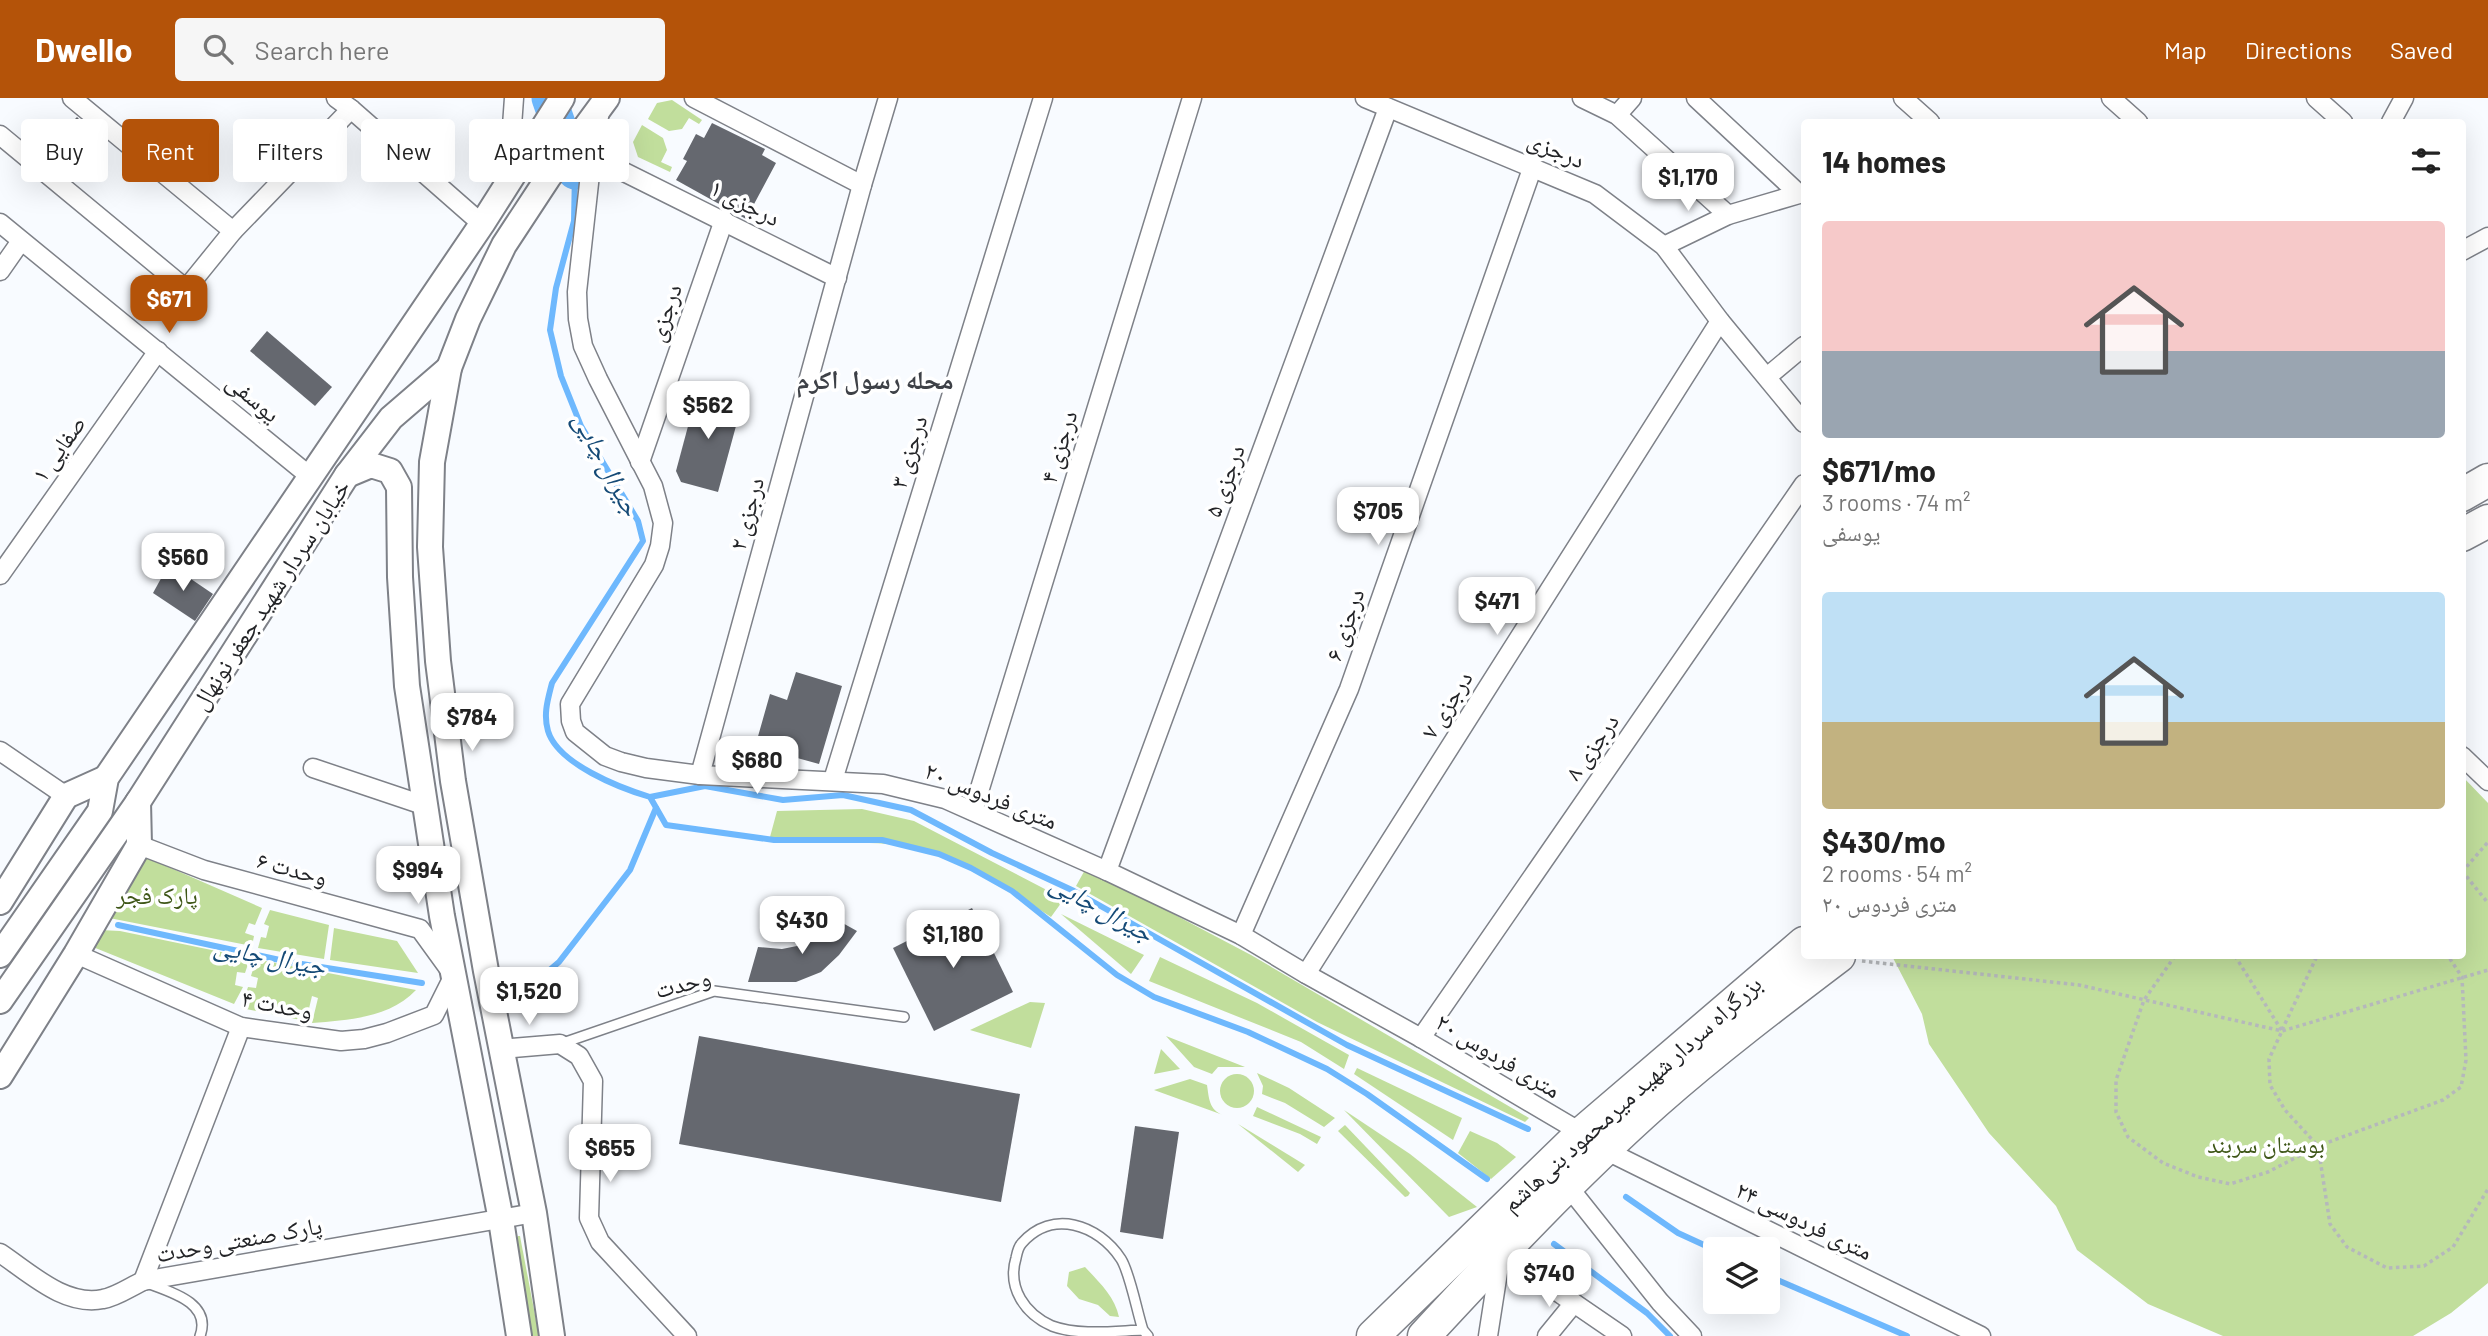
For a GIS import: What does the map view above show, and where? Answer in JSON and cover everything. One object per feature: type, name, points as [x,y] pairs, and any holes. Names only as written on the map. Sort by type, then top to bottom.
[{"type":"highway","points":[[2466,493],[2488,480]]},
{"type":"highway","points":[[2466,533],[2488,521]]},
{"type":"highway","name":"بزرگراه سردار شهید میرمحمود بنی‌هاشم","points":[[1373,1336],[1593,1142],[1801,946]]},
{"type":"highway","name":"بزرگراه سردار شهید میرمحمود بنی‌هاشم","points":[[1424,1336],[1567,1185],[1593,1142],[1657,1101],[1835,959]]},
{"type":"main road","name":"خیابان سردار شهید جعفر نونهال","points":[[548,119],[562,98]]},
{"type":"main road","points":[[552,1336],[534,1213],[486,971],[453,781],[438,661],[430,547],[432,462],[449,368],[468,319],[504,244],[603,102]]},
{"type":"main road","name":"خیابان سردار شهید جعفر نونهال","points":[[0,955],[100,811],[106,778],[312,478],[508,182]]},
{"type":"main road","name":"خیابان سردار شهید جعفر نونهال","points":[[0,1002],[138,802],[347,475],[391,418],[449,368]]},
{"type":"main road","points":[[347,475],[371,465],[390,471],[398,486],[407,686],[454,975],[501,1220],[519,1336]]},
{"type":"main road","points":[[0,902],[66,796],[106,778]]},
{"type":"main road","points":[[0,1076],[76,954],[139,845],[138,802]]},
{"type":"street","points":[[72,98],[233,231]]},
{"type":"street","points":[[336,98],[352,109],[482,224]]},
{"type":"street","points":[[694,98],[862,185]]},
{"type":"street","name":"درجزی ۲","points":[[700,775],[888,98]]},
{"type":"street","name":"درجزی ۳","points":[[834,780],[1043,98]]},
{"type":"street","name":"درجزی ۴","points":[[973,811],[1192,98]]},
{"type":"street","name":"درجزی","points":[[1365,98],[1595,194],[1664,246],[1720,321],[1801,419]]},
{"type":"street","points":[[1582,98],[1617,115],[1728,215]]},
{"type":"street","points":[[1617,115],[1632,98]]},
{"type":"street","points":[[1664,246],[1728,215],[1799,194],[1696,98]]},
{"type":"street","points":[[1903,98],[1927,119]]},
{"type":"street","points":[[2111,98],[2135,119]]},
{"type":"street","points":[[2316,98],[2340,119]]},
{"type":"street","points":[[2393,119],[2404,98]]},
{"type":"street","points":[[512,119],[513,99]]},
{"type":"street","name":"درجزی ۵","points":[[1107,871],[1388,108]]},
{"type":"street","points":[[0,135],[186,289],[233,231],[352,109]]},
{"type":"street","name":"درجزی ۶","points":[[1241,935],[1349,689],[1533,166]]},
{"type":"street","name":"درجزی ۱","points":[[629,174],[837,278]]},
{"type":"street","name":"۲۰ متری فردوس","points":[[589,182],[578,292],[578,319],[583,346],[653,486],[663,523],[654,565],[570,704],[575,733],[605,756],[646,768],[700,775],[883,783],[915,790],[973,811],[1241,935],[1421,1038],[1593,1142]]},
{"type":"street","name":"درجزی","points":[[640,462],[723,220]]},
{"type":"street","name":"یوسفی","points":[[0,223],[312,478]]},
{"type":"street","points":[[2466,249],[2488,237]]},
{"type":"street","points":[[0,271],[21,241]]},
{"type":"street","name":"درجزی ۷","points":[[1306,974],[1720,321]]},
{"type":"street","points":[[1767,377],[1801,349]]},
{"type":"street","name":"صفایی ۱","points":[[0,575],[158,351]]},
{"type":"street","name":"درجزی ۸","points":[[1421,1038],[1801,488]]},
{"type":"street","points":[[0,751],[66,796]]},
{"type":"street","points":[[2466,760],[2488,781]]},
{"type":"street","points":[[313,768],[426,806]]},
{"type":"street","name":"وحدت ۶","points":[[139,845],[204,870],[420,929],[454,975]]},
{"type":"street","name":"وحدت ۴","points":[[76,954],[241,1027],[341,1041],[387,1033],[434,1015],[454,975]]},
{"type":"street","points":[[454,975],[486,971]]},
{"type":"street","points":[[143,1281],[241,1027]]},
{"type":"street","points":[[501,1049],[560,1044],[579,1056],[593,1081],[589,1218],[600,1242],[687,1336]]},
{"type":"street","name":"۲۴ متری فردوسی","points":[[1593,1142],[1981,1336]]},
{"type":"street","points":[[1567,1185],[1660,1302],[1692,1336]]},
{"type":"street","name":"پارک صنعتی وحدت","points":[[0,1253],[65,1296],[86,1301],[105,1299],[143,1281],[534,1213]]},
{"type":"street","points":[[1488,1336],[1501,1253],[1622,1336]]},
{"type":"street","points":[[1546,1336],[1574,1303]]},
{"type":"lane","name":"وحدت","points":[[560,1044],[714,991],[904,1017]]},
{"type":"lane","points":[[1058,1224],[1086,1227],[1102,1238],[1122,1260],[1145,1333],[1086,1332],[1053,1326],[1031,1312],[1014,1290],[1013,1267],[1020,1245],[1038,1231],[1058,1224]]},
{"type":"lane","points":[[143,1281],[185,1297],[199,1311],[203,1328],[200,1336]]},
{"type":"path","points":[[2466,867],[2488,842]]},
{"type":"path","points":[[2466,877],[2488,903]]},
{"type":"path","points":[[1855,959],[2079,985],[2282,1031],[2488,970]]},
{"type":"path","points":[[2173,959],[2144,1000],[2116,1080],[2116,1112],[2127,1137],[2163,1163],[2198,1177],[2230,1184],[2268,1172],[2318,1146],[2443,1100],[2461,1087],[2466,1049],[2462,977],[2450,959]]},
{"type":"path","points":[[2237,959],[2282,1031]]},
{"type":"path","points":[[2317,959],[2269,1059],[2270,1084],[2285,1110],[2318,1146],[2330,1224],[2347,1247],[2387,1268],[2424,1266],[2453,1247],[2488,1189]]},
{"type":"green space","points":[[672,100],[702,120],[699,124],[689,118],[682,129],[669,131],[648,119],[657,103]]},
{"type":"green space","points":[[642,125],[663,138],[667,150],[661,162],[672,167],[670,172],[638,157],[633,142]]},
{"type":"green space","name":"بوستان سربند","points":[[2466,780],[2488,803],[2488,1283],[2451,1313],[2413,1336],[2223,1336],[2148,1304],[2077,1250],[2056,1206],[1989,1133],[1929,1044],[1922,1014],[1894,959],[2466,959]]},
{"type":"green space","points":[[862,809],[914,821],[1064,899],[1051,917],[985,875],[932,851],[878,843],[770,837],[777,811]]},
{"type":"green space","name":"پارک فجر","points":[[141,855],[262,908],[255,925],[249,923],[245,933],[254,936],[252,946],[104,917]]},
{"type":"green space","points":[[1086,868],[1251,955],[1529,1118],[1525,1122],[1317,1022],[1076,886]]},
{"type":"green space","points":[[270,910],[329,925],[324,959],[258,948],[261,937],[266,938],[269,926],[264,924]]},
{"type":"green space","points":[[1061,914],[1144,955],[1131,974]]},
{"type":"green space","points":[[334,928],[397,941],[418,973],[330,960]]},
{"type":"green space","points":[[100,930],[120,931],[250,958],[245,973],[237,972],[235,985],[243,987],[234,1004],[88,945]]},
{"type":"green space","points":[[1160,957],[1257,1003],[1349,1055],[1344,1069],[1301,1042],[1149,981]]},
{"type":"green space","points":[[256,959],[416,990],[394,1007],[381,1012],[354,1019],[312,1023],[318,998],[312,996],[306,1021],[241,1008],[248,987],[256,988],[258,978],[251,976]]},
{"type":"green space","points":[[1030,1002],[1045,1003],[1031,1048],[970,1030]]},
{"type":"green space","points":[[1166,1036],[1245,1067],[1218,1067],[1212,1074],[1194,1067]]},
{"type":"green space","points":[[1161,1049],[1180,1069],[1154,1074]]},
{"type":"green space","points":[[1357,1068],[1462,1118],[1453,1140],[1354,1074]]},
{"type":"green space","points":[[1257,1073],[1289,1088],[1335,1118],[1324,1127],[1285,1103],[1262,1094],[1263,1086]]},
{"type":"green space","points":[[1237,1074],[1249,1079],[1254,1091],[1249,1103],[1237,1108],[1225,1103],[1220,1091],[1225,1079]]},
{"type":"green space","points":[[1190,1079],[1207,1085],[1212,1107],[1223,1115],[1154,1090]]},
{"type":"green space","points":[[1257,1107],[1321,1137],[1317,1144],[1300,1134],[1253,1116]]},
{"type":"green space","points":[[1344,1110],[1410,1154],[1477,1207],[1449,1217]]},
{"type":"green space","points":[[1238,1124],[1305,1165],[1298,1172]]},
{"type":"green space","points":[[1345,1125],[1410,1193],[1408,1196],[1405,1197],[1338,1131]]},
{"type":"green space","points":[[1470,1131],[1497,1143],[1516,1157],[1491,1179],[1458,1153]]},
{"type":"green space","points":[[518,1236],[539,1336],[531,1336],[514,1242]]},
{"type":"green space","points":[[1085,1267],[1110,1296],[1119,1317],[1110,1316],[1098,1305],[1079,1299],[1067,1286],[1069,1272]]},
{"type":"building","points":[[712,123],[765,149],[762,155],[776,163],[746,219],[676,180],[687,161],[683,159],[696,134],[704,138]]},
{"type":"building","points":[[267,331],[332,387],[315,406],[250,351]]},
{"type":"building","points":[[698,389],[742,404],[718,492],[681,482],[676,471]]},
{"type":"building","points":[[169,564],[213,594],[195,621],[153,593]]},
{"type":"building","points":[[796,672],[842,686],[819,764],[790,756],[788,764],[753,754],[770,694],[787,700]]},
{"type":"building","points":[[972,908],[1013,992],[934,1031],[893,948]]},
{"type":"building","points":[[830,916],[857,931],[839,955],[821,972],[796,982],[748,982],[758,947],[782,949],[802,945],[816,936]]},
{"type":"building","points":[[699,1036],[1020,1094],[1001,1202],[679,1144]]},
{"type":"building","points":[[1135,1126],[1179,1132],[1163,1239],[1120,1232]]},
{"type":"waterway","name":"جیرال چایی","points":[[549,98],[556,119]]},
{"type":"waterway","name":"جیرال چایی","points":[[575,182],[574,221],[556,288],[550,330],[561,376],[581,426],[638,521],[643,541],[552,683],[547,707],[548,731],[564,754],[607,781],[650,797],[666,825],[774,840],[882,840],[939,854],[971,868],[1012,891],[1117,975],[1154,997],[1248,1032],[1327,1069],[1487,1179]]},
{"type":"waterway","name":"جیرال چایی","points":[[650,797],[705,786],[783,800],[843,795],[911,810],[992,853],[1074,891],[1347,1045],[1528,1129]]},
{"type":"waterway","name":"جیرال چایی","points":[[525,984],[545,974],[559,962],[630,870],[656,808]]},
{"type":"waterway","name":"جیرال چایی","points":[[118,925],[289,962],[422,983]]},
{"type":"waterway","name":"جیرال چایی","points":[[1626,1197],[1678,1233],[1703,1244]]},
{"type":"waterway","name":"جیرال چایی","points":[[1554,1244],[1647,1313],[1670,1336]]},
{"type":"waterway","name":"جیرال چایی","points":[[1780,1281],[1907,1336]]},
{"type":"district","name":"محله رسول اکرم","points":[[875,380]]}]
